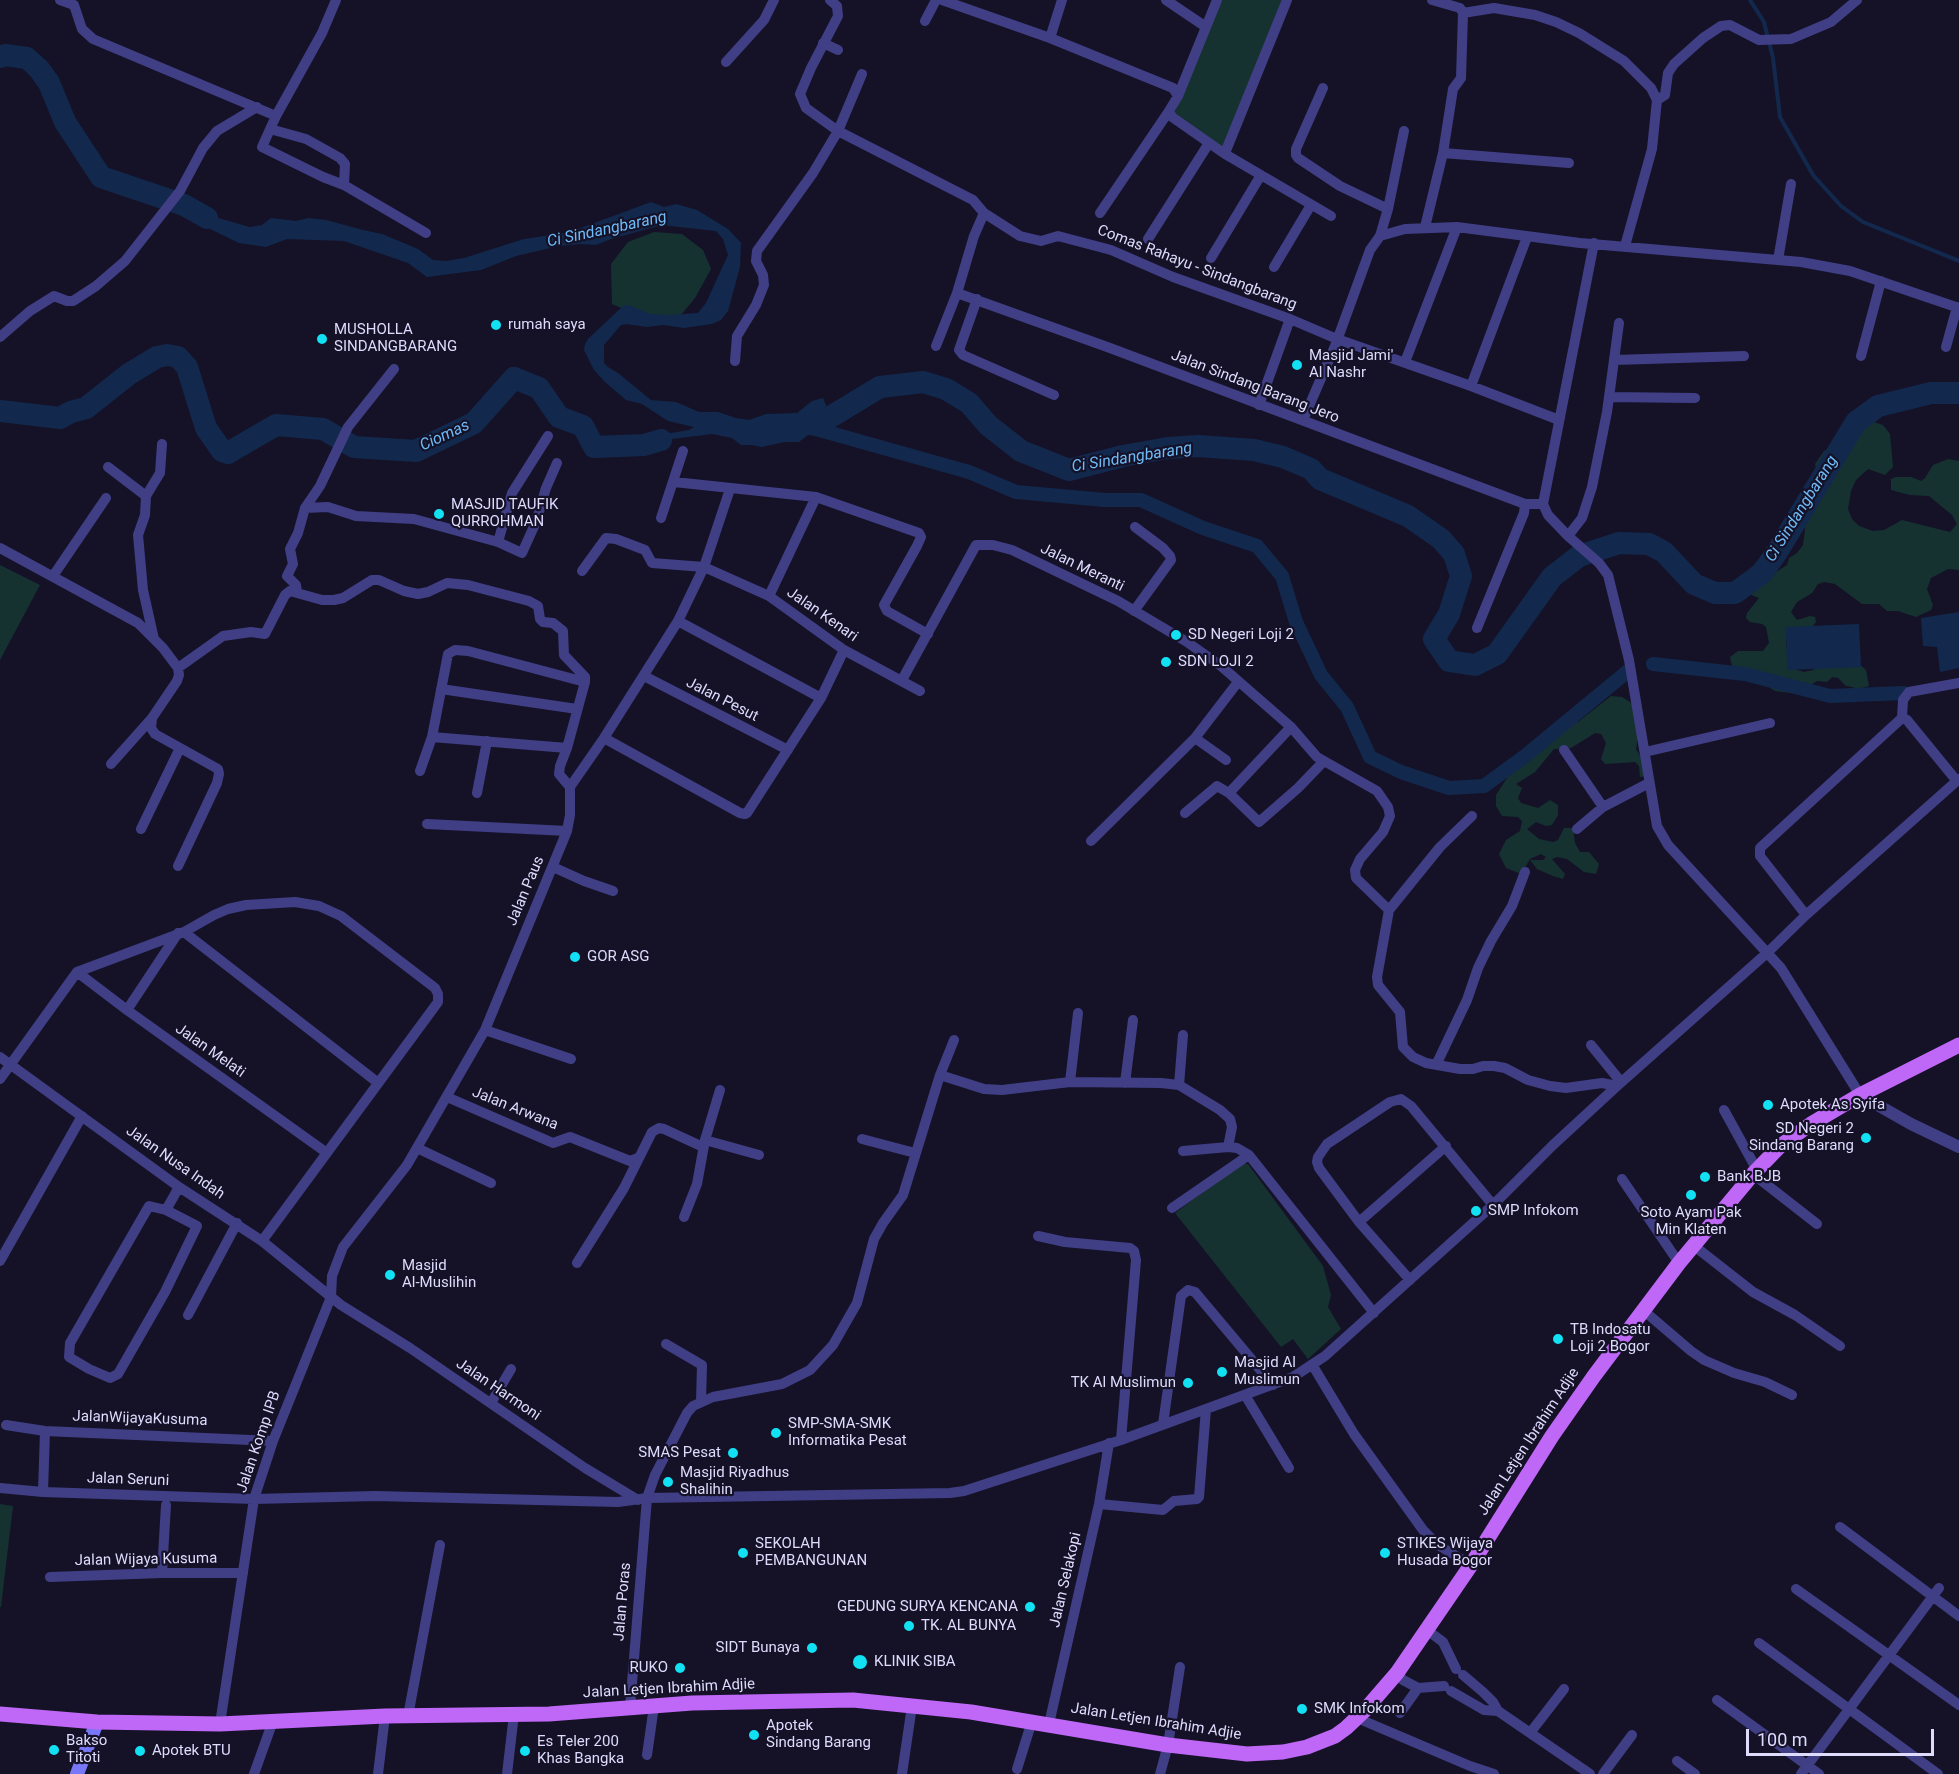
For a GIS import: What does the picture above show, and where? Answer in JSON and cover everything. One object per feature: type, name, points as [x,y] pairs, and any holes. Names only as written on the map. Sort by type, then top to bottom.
[{"type":"main road","name":"Jalan Letjen Ibrahim Adjie","points":[[0,1714],[97,1722],[220,1724],[385,1716],[549,1714],[692,1703],[853,1700],[971,1712],[1168,1745],[1247,1754],[1283,1752],[1307,1747],[1335,1736],[1357,1718],[1397,1673],[1471,1565],[1565,1416],[1679,1263],[1755,1172],[1780,1146],[1811,1124],[1860,1095],[1959,1046]]},
{"type":"main road","points":[[77,1774],[97,1722]]},
{"type":"street","points":[[60,0],[75,3],[82,29],[93,39],[276,116]]},
{"type":"street","points":[[336,0],[322,33],[276,116],[262,147],[344,185],[426,233]]},
{"type":"street","points":[[726,62],[764,20],[774,0]]},
{"type":"street","points":[[830,0],[837,6],[839,12],[823,43],[838,50]]},
{"type":"street","points":[[925,21],[936,0]]},
{"type":"street","points":[[942,0],[1050,38],[1170,86],[1178,93],[1178,96]]},
{"type":"street","points":[[1050,38],[1062,0]]},
{"type":"street","points":[[1166,0],[1206,27]]},
{"type":"street","points":[[1100,213],[1178,96],[1217,0]]},
{"type":"street","points":[[1225,153],[1287,0]]},
{"type":"street","points":[[1425,227],[1443,153],[1454,89],[1461,78],[1463,13],[1460,8],[1451,3],[1432,0]]},
{"type":"street","points":[[1657,100],[1665,95],[1670,68],[1716,28],[1730,25],[1754,38],[1791,39],[1819,28],[1841,15],[1857,0]]},
{"type":"street","points":[[1463,13],[1494,8],[1535,15],[1556,22],[1579,33],[1624,61],[1642,78],[1657,100],[1652,149],[1625,246]]},
{"type":"street","name":"Comas Rahayu - Sindangbarang","points":[[823,43],[801,88],[800,98],[806,108],[838,131],[972,200],[984,213],[1020,236],[1041,241],[1058,236],[1111,250],[1173,277],[1559,420]]},
{"type":"street","points":[[735,361],[737,336],[756,305],[764,285],[763,275],[756,261],[757,251],[813,173],[838,131],[862,74]]},
{"type":"street","points":[[1323,88],[1296,149],[1296,155],[1340,186],[1388,209]]},
{"type":"street","points":[[0,337],[54,296],[73,302],[96,286],[124,261],[181,189],[203,148],[217,131],[257,107]]},
{"type":"street","points":[[1169,111],[1172,117],[1209,143],[1331,216]]},
{"type":"street","points":[[270,129],[306,140],[340,158],[345,164],[344,185]]},
{"type":"street","points":[[1303,420],[1337,339],[1366,259],[1380,236],[1388,209],[1404,130]]},
{"type":"street","points":[[1148,239],[1209,143]]},
{"type":"street","points":[[1443,153],[1569,163]]},
{"type":"street","points":[[1211,258],[1261,175]]},
{"type":"street","points":[[1779,260],[1791,184]]},
{"type":"street","points":[[1274,267],[1311,205]]},
{"type":"street","points":[[936,346],[984,213]]},
{"type":"street","points":[[1380,236],[1405,229],[1457,227],[1527,237],[1779,260],[1851,271],[1958,308],[1946,347]]},
{"type":"street","points":[[1405,362],[1457,227]]},
{"type":"street","points":[[1471,386],[1527,237]]},
{"type":"street","points":[[1594,243],[1543,504],[1548,515],[1599,563],[1608,575],[1629,660],[1658,826],[1668,845],[1781,968],[1860,1095],[1911,1124],[1959,1147]]},
{"type":"street","points":[[1861,356],[1881,281]]},
{"type":"street","name":"Jalan Sindang Barang Jero","points":[[957,293],[1525,504],[1543,504]]},
{"type":"street","points":[[977,299],[959,350],[963,355],[1054,395]]},
{"type":"street","points":[[1259,405],[1290,319]]},
{"type":"street","points":[[1572,539],[1592,487],[1609,397],[1619,323]]},
{"type":"street","points":[[1614,360],[1744,356]]},
{"type":"street","points":[[297,592],[297,585],[287,576],[293,564],[290,549],[298,533],[305,508],[320,486],[343,437],[394,369]]},
{"type":"street","points":[[1609,397],[1695,399]]},
{"type":"street","points":[[498,543],[512,493],[548,436]]},
{"type":"street","points":[[154,639],[143,590],[138,536],[146,515],[146,496],[160,473],[162,444]]},
{"type":"street","points":[[661,518],[684,452]]},
{"type":"street","points":[[305,508],[328,507],[356,516],[414,519],[498,543],[522,553],[537,522],[546,488],[556,463]]},
{"type":"street","points":[[108,466],[146,496]]},
{"type":"street","points":[[674,482],[816,497],[919,533],[921,537],[917,546],[884,605],[887,611],[928,634]]},
{"type":"street","points":[[570,787],[678,621],[705,567],[729,489]]},
{"type":"street","points":[[769,596],[816,497]]},
{"type":"street","points":[[53,576],[106,498]]},
{"type":"street","points":[[1478,628],[1524,513],[1525,504]]},
{"type":"street","points":[[1134,611],[1171,560],[1164,548],[1135,527]]},
{"type":"street","points":[[582,571],[606,538],[616,539],[645,550],[652,563],[705,567]]},
{"type":"street","name":"Jalan Meranti","points":[[902,680],[976,545],[993,545],[1012,550],[1134,611],[1187,642],[1291,727],[1324,761],[1377,792],[1390,812],[1388,824],[1360,859],[1355,870],[1356,878],[1389,910]]},
{"type":"street","points":[[0,548],[138,623],[178,668],[177,681],[152,718],[111,764]]},
{"type":"street","name":"Jalan Kenari","points":[[705,567],[769,596],[844,650],[920,691]]},
{"type":"street","points":[[178,668],[223,636],[242,632],[265,634],[285,595],[290,591],[322,600],[334,600],[343,598],[372,580],[379,580],[404,591],[418,594],[447,583],[468,585],[529,601],[538,606],[540,619],[543,622],[553,623],[563,631],[564,655],[585,677],[567,748],[432,738]]},
{"type":"street","points":[[678,621],[821,698]]},
{"type":"street","points":[[420,771],[432,738],[448,654],[455,650],[476,653],[585,682]]},
{"type":"street","points":[[604,738],[742,814],[747,813],[821,698],[844,650]]},
{"type":"street","name":"Jalan Pesut","points":[[644,676],[788,750]]},
{"type":"street","points":[[1091,841],[1195,738],[1238,682]]},
{"type":"street","points":[[1806,915],[1760,856],[1760,848],[1902,718],[1903,700],[1910,692],[1959,684]]},
{"type":"street","points":[[441,689],[577,709]]},
{"type":"street","points":[[152,718],[151,728],[155,734],[218,769],[219,774],[217,783],[178,866]]},
{"type":"street","points":[[1902,718],[1907,720],[1958,779]]},
{"type":"street","points":[[1644,752],[1770,723]]},
{"type":"street","points":[[1229,793],[1291,727]]},
{"type":"street","points":[[1195,738],[1226,760]]},
{"type":"street","points":[[477,793],[487,741]]},
{"type":"street","points":[[141,829],[180,748]]},
{"type":"street","name":"Jalan Paus","points":[[331,1296],[332,1276],[343,1247],[354,1230],[398,1178],[485,1030],[567,831],[570,815],[570,787],[559,774],[567,748]]},
{"type":"street","points":[[1564,750],[1603,807]]},
{"type":"street","points":[[1185,813],[1217,786],[1229,793],[1259,822],[1298,788],[1324,761]]},
{"type":"street","name":"Jalan Seruni","points":[[0,1488],[43,1492],[254,1499],[386,1496],[618,1502],[643,1499],[950,1493],[964,1491],[1115,1441],[1273,1385],[1312,1366],[1374,1313],[1493,1205],[1619,1084],[1958,779]]},
{"type":"street","points":[[1577,829],[1603,807],[1649,783]]},
{"type":"street","points":[[1472,816],[1440,847],[1389,910],[1377,977],[1378,985],[1400,1012],[1402,1043],[1406,1051],[1419,1061],[1460,1069],[1483,1066],[1505,1068],[1528,1080],[1566,1088],[1602,1083],[1619,1084]]},
{"type":"street","points":[[427,824],[567,831]]},
{"type":"street","points":[[553,867],[614,891]]},
{"type":"street","points":[[1437,1063],[1467,1000],[1478,968],[1512,906],[1525,872]]},
{"type":"street","points":[[0,1079],[77,972],[181,933],[214,915],[246,905],[295,902],[319,906],[341,916],[427,981],[438,994],[438,1002],[262,1241]]},
{"type":"street","points":[[127,1010],[181,933]]},
{"type":"street","points":[[181,933],[377,1082]]},
{"type":"street","name":"Jalan Melati","points":[[77,972],[327,1153]]},
{"type":"street","points":[[1070,1082],[1078,1013]]},
{"type":"street","points":[[1125,1083],[1133,1020]]},
{"type":"street","points":[[485,1030],[571,1059]]},
{"type":"street","points":[[1179,1085],[1183,1035]]},
{"type":"street","points":[[666,1344],[702,1365],[704,1370],[701,1402],[713,1397],[782,1384],[810,1370],[824,1356],[857,1304],[874,1239],[903,1195],[940,1075],[954,1040]]},
{"type":"street","points":[[1590,1045],[1619,1084]]},
{"type":"street","name":"Jalan Nusa Indah","points":[[0,1057],[179,1187],[262,1241],[331,1296]]},
{"type":"street","points":[[940,1075],[984,1089],[1002,1090],[1070,1082],[1179,1085],[1220,1110],[1230,1119],[1232,1127],[1228,1147]]},
{"type":"street","points":[[684,1216],[697,1184],[704,1144],[720,1090]]},
{"type":"street","name":"Jalan Arwana","points":[[447,1097],[553,1143],[570,1137],[630,1161],[638,1158]]},
{"type":"street","points":[[1410,1280],[1359,1222],[1319,1168],[1318,1157],[1326,1144],[1390,1102],[1401,1099],[1412,1106],[1493,1205]]},
{"type":"street","points":[[1724,1110],[1755,1172],[1817,1224]]},
{"type":"street","points":[[0,1261],[82,1116]]},
{"type":"street","points":[[577,1263],[624,1188],[652,1132],[659,1128],[704,1144],[759,1155]]},
{"type":"street","points":[[862,1139],[915,1153]]},
{"type":"street","points":[[1359,1222],[1446,1146]]},
{"type":"street","points":[[1183,1151],[1228,1147],[1237,1148],[1249,1155],[1374,1313]]},
{"type":"street","points":[[417,1148],[491,1183]]},
{"type":"street","points":[[1172,1208],[1249,1155]]},
{"type":"street","points":[[1622,1179],[1679,1263]]},
{"type":"street","points":[[166,1210],[179,1187]]},
{"type":"street","points":[[149,1206],[166,1210],[197,1226],[165,1292],[118,1374],[110,1378],[69,1357],[70,1343],[149,1206]]},
{"type":"street","points":[[188,1315],[237,1223]]},
{"type":"street","name":"Jalan Selakopi","points":[[1038,1236],[1065,1242],[1130,1248],[1134,1251],[1136,1260],[1115,1441],[1049,1724]]},
{"type":"street","points":[[1694,1245],[1753,1292],[1840,1346]]},
{"type":"street","points":[[1163,1424],[1181,1296],[1188,1290],[1195,1292],[1273,1385]]},
{"type":"street","name":"Jalan Harmoni","points":[[331,1296],[341,1305],[410,1348],[585,1468],[643,1499]]},
{"type":"street","name":"Jalan Komp IPB","points":[[220,1724],[254,1499],[273,1441],[331,1296]]},
{"type":"street","points":[[1643,1310],[1704,1360],[1734,1373],[1765,1382],[1792,1395]]},
{"type":"street","points":[[1312,1366],[1354,1434],[1423,1530],[1438,1545],[1471,1565]]},
{"type":"street","points":[[491,1403],[511,1369]]},
{"type":"street","points":[[1245,1395],[1289,1468]]},
{"type":"street","name":"Jalan Poras","points":[[630,1708],[643,1499],[687,1413],[701,1402]]},
{"type":"street","points":[[1099,1504],[1163,1510],[1174,1501],[1197,1499],[1206,1409]]},
{"type":"street","name":"JalanWijayaKusuma","points":[[6,1425],[45,1431],[273,1441]]},
{"type":"street","points":[[43,1492],[45,1431]]},
{"type":"street","points":[[162,1573],[166,1505]]},
{"type":"street","points":[[1840,1527],[1936,1592],[1959,1616]]},
{"type":"street","points":[[408,1716],[440,1545]]},
{"type":"street","name":"Jalan Wijaya Kusuma","points":[[51,1577],[243,1573]]},
{"type":"street","points":[[1796,1589],[1959,1705]]},
{"type":"street","points":[[1804,1770],[1851,1710],[1936,1592]]},
{"type":"street","points":[[1427,1630],[1443,1642],[1459,1672],[1493,1702],[1498,1711],[1585,1773]]},
{"type":"street","points":[[1759,1643],[1938,1774]]},
{"type":"street","points":[[1160,1774],[1168,1745],[1180,1667]]},
{"type":"street","points":[[1397,1673],[1403,1680],[1418,1688],[1447,1688],[1484,1710],[1498,1711]]},
{"type":"street","points":[[1400,1713],[1418,1688]]},
{"type":"street","points":[[1530,1733],[1564,1689]]},
{"type":"street","points":[[1717,1700],[1804,1770],[1819,1774]]},
{"type":"street","points":[[647,1755],[654,1706]]},
{"type":"street","points":[[902,1774],[912,1706]]},
{"type":"street","points":[[507,1774],[514,1714]]},
{"type":"street","points":[[378,1774],[385,1716]]},
{"type":"street","points":[[1357,1718],[1494,1774]]},
{"type":"street","points":[[254,1774],[273,1721]]},
{"type":"street","points":[[1017,1769],[1032,1721]]},
{"type":"street","points":[[1603,1774],[1632,1735]]},
{"type":"street","points":[[1677,1761],[1695,1774]]},
{"type":"green space","points":[[1219,0],[1283,0],[1219,156],[1172,120],[1206,27]]},
{"type":"green space","points":[[654,232],[682,234],[703,250],[711,269],[695,298],[681,315],[646,319],[612,304],[611,264],[628,242]]},
{"type":"green space","points":[[1874,422],[1883,425],[1890,434],[1893,467],[1885,475],[1868,469],[1856,480],[1851,491],[1848,509],[1852,519],[1859,526],[1873,531],[1884,530],[1902,520],[1950,532],[1957,524],[1952,515],[1929,496],[1910,495],[1891,490],[1891,479],[1911,477],[1921,481],[1933,465],[1948,459],[1959,461],[1959,570],[1948,569],[1931,578],[1927,589],[1933,605],[1931,610],[1916,617],[1898,611],[1887,611],[1879,604],[1862,604],[1835,584],[1824,582],[1818,584],[1812,593],[1797,602],[1791,612],[1797,620],[1810,616],[1815,617],[1816,622],[1813,626],[1787,639],[1789,660],[1794,669],[1804,672],[1813,670],[1821,664],[1858,663],[1866,670],[1869,686],[1858,689],[1846,686],[1838,678],[1832,677],[1827,682],[1817,681],[1812,684],[1810,690],[1799,694],[1775,691],[1766,685],[1761,674],[1733,668],[1731,662],[1730,657],[1738,651],[1763,651],[1769,643],[1766,627],[1750,622],[1746,618],[1747,613],[1759,598],[1749,594],[1749,589],[1755,580],[1770,576],[1787,565],[1789,558],[1803,545],[1804,514],[1818,496],[1820,485],[1815,464],[1824,451]]},
{"type":"green space","points":[[0,565],[40,585],[0,660]]},
{"type":"green space","points":[[1611,696],[1622,697],[1630,702],[1639,714],[1641,720],[1636,749],[1647,768],[1646,776],[1640,777],[1639,766],[1635,762],[1605,764],[1601,759],[1606,743],[1601,734],[1595,733],[1571,748],[1554,749],[1535,772],[1516,784],[1522,788],[1518,798],[1521,803],[1538,808],[1550,800],[1558,805],[1558,815],[1552,825],[1546,826],[1536,822],[1527,829],[1539,839],[1553,842],[1558,840],[1564,828],[1573,828],[1575,843],[1580,852],[1589,852],[1599,864],[1596,874],[1584,872],[1567,859],[1557,857],[1552,859],[1565,874],[1563,879],[1553,876],[1537,869],[1530,860],[1543,860],[1546,857],[1541,854],[1530,859],[1521,874],[1506,868],[1499,854],[1506,840],[1520,831],[1522,821],[1518,817],[1502,816],[1496,806],[1496,795],[1524,752],[1537,740],[1568,723],[1578,722]]},
{"type":"green space","points":[[1242,1164],[1248,1164],[1323,1266],[1331,1295],[1328,1307],[1341,1329],[1308,1359],[1293,1339],[1281,1347],[1175,1213]]},
{"type":"green space","points":[[0,1504],[13,1506],[1,1607],[0,1607]]},
{"type":"water","points":[[185,197],[211,216],[250,227],[262,225],[271,218],[296,221],[308,218],[326,220],[382,234],[418,249],[433,260],[446,261],[464,258],[524,239],[570,232],[651,202],[664,207],[676,204],[697,210],[728,229],[741,243],[740,267],[728,311],[721,320],[712,324],[684,328],[663,325],[647,327],[621,325],[604,345],[604,363],[651,400],[676,402],[699,412],[718,412],[736,418],[749,420],[766,414],[797,413],[812,401],[823,398],[836,430],[834,435],[829,437],[808,435],[799,442],[784,442],[762,447],[741,445],[732,438],[712,434],[664,440],[650,448],[619,446],[622,441],[641,440],[694,427],[668,421],[642,404],[626,400],[594,370],[584,350],[585,344],[623,306],[628,305],[651,314],[698,313],[706,303],[728,255],[723,239],[716,231],[662,225],[596,245],[559,246],[516,256],[481,270],[427,277],[408,263],[344,241],[287,239],[266,247],[239,243],[204,226],[178,206]]},
{"type":"water","points":[[1959,612],[1959,668],[1940,672],[1937,647],[1923,646],[1921,618]]},
{"type":"water","points":[[1859,624],[1861,667],[1787,670],[1786,627]]},
{"type":"waterway","points":[[1750,0],[1764,22],[1773,58],[1780,117],[1813,175],[1841,206],[1863,222],[1959,261]]},
{"type":"waterway","name":"Ci Sindangbarang","points":[[0,57],[5,55],[27,58],[39,69],[49,83],[65,122],[101,177],[184,205],[207,218]]},
{"type":"waterway","name":"Ciomas","points":[[0,411],[60,418],[86,408],[129,374],[157,357],[167,355],[178,357],[187,367],[206,428],[222,451],[228,453],[276,425],[323,429],[354,447],[416,451],[474,423],[514,378],[539,388],[559,417],[583,426],[594,447],[644,445],[661,440]]},
{"type":"waterway","name":"Ci Sindangbarang","points":[[802,424],[827,419],[880,387],[923,382],[946,389],[969,403],[988,425],[1021,451],[1069,470],[1123,456],[1168,448],[1198,446],[1254,450],[1283,457],[1311,469],[1320,479],[1408,516],[1441,539],[1454,554],[1461,576],[1449,614],[1434,639],[1449,661],[1475,665],[1497,654],[1552,577],[1579,556],[1619,543],[1649,544],[1664,552],[1694,584],[1715,593],[1735,593],[1762,573],[1777,552],[1856,422],[1878,406],[1931,393],[1959,393]]},
{"type":"waterway","points":[[816,429],[969,472],[1016,492],[1105,500],[1141,500],[1203,528],[1257,546],[1282,576],[1296,622],[1321,675],[1347,707],[1370,757],[1401,772],[1449,788],[1484,786],[1525,756],[1628,671]]},
{"type":"waterway","points":[[1653,664],[1745,674],[1830,696],[1904,693]]},
{"type":"place","name":"rumah saya","points":[[496,325]]},
{"type":"place","name":"MUSHOLLA SINDANGBARANG","points":[[322,339]]},
{"type":"place","name":"Masjid Jami' Al Nashr","points":[[1297,365]]},
{"type":"place","name":"MASJID TAUFIK QURROHMAN","points":[[439,514]]},
{"type":"place","name":"SD Negeri Loji 2","points":[[1176,635]]},
{"type":"place","name":"SDN LOJI 2","points":[[1166,662]]},
{"type":"place","name":"GOR ASG","points":[[575,957]]},
{"type":"place","name":"Apotek As Syifa","points":[[1768,1105]]},
{"type":"place","name":"SD Negeri 2 Sindang Barang","points":[[1866,1138]]},
{"type":"place","name":"Bank BJB","points":[[1705,1177]]},
{"type":"place","name":"Soto Ayam Pak Min Klaten","points":[[1691,1195]]},
{"type":"place","name":"SMP Infokom","points":[[1476,1211]]},
{"type":"place","name":"Masjid Al-Muslihin","points":[[390,1275]]},
{"type":"place","name":"TB Indosatu Loji 2 Bogor","points":[[1558,1339]]},
{"type":"place","name":"Masjid Al Muslimun","points":[[1222,1372]]},
{"type":"place","name":"TK Al Muslimun","points":[[1188,1383]]},
{"type":"place","name":"SMP-SMA-SMK Informatika Pesat","points":[[776,1433]]},
{"type":"place","name":"SMAS Pesat","points":[[733,1453]]},
{"type":"place","name":"Masjid Riyadhus Shalihin","points":[[668,1482]]},
{"type":"place","name":"SEKOLAH PEMBANGUNAN","points":[[743,1553]]},
{"type":"place","name":"STIKES Wijaya Husada Bogor","points":[[1385,1553]]},
{"type":"place","name":"GEDUNG SURYA KENCANA","points":[[1030,1607]]},
{"type":"place","name":"TK. AL BUNYA","points":[[909,1626]]},
{"type":"place","name":"SIDT Bunaya","points":[[812,1648]]},
{"type":"place","name":"KLINIK SIBA","points":[[860,1662]]},
{"type":"place","name":"RUKO","points":[[680,1668]]},
{"type":"place","name":"SMK Infokom","points":[[1302,1709]]},
{"type":"place","name":"Apotek Sindang Barang","points":[[754,1735]]},
{"type":"place","name":"Bakso Titoti","points":[[54,1750]]},
{"type":"place","name":"Apotek BTU","points":[[140,1751]]},
{"type":"place","name":"Es Teler 200 Khas Bangka","points":[[525,1751]]}]
